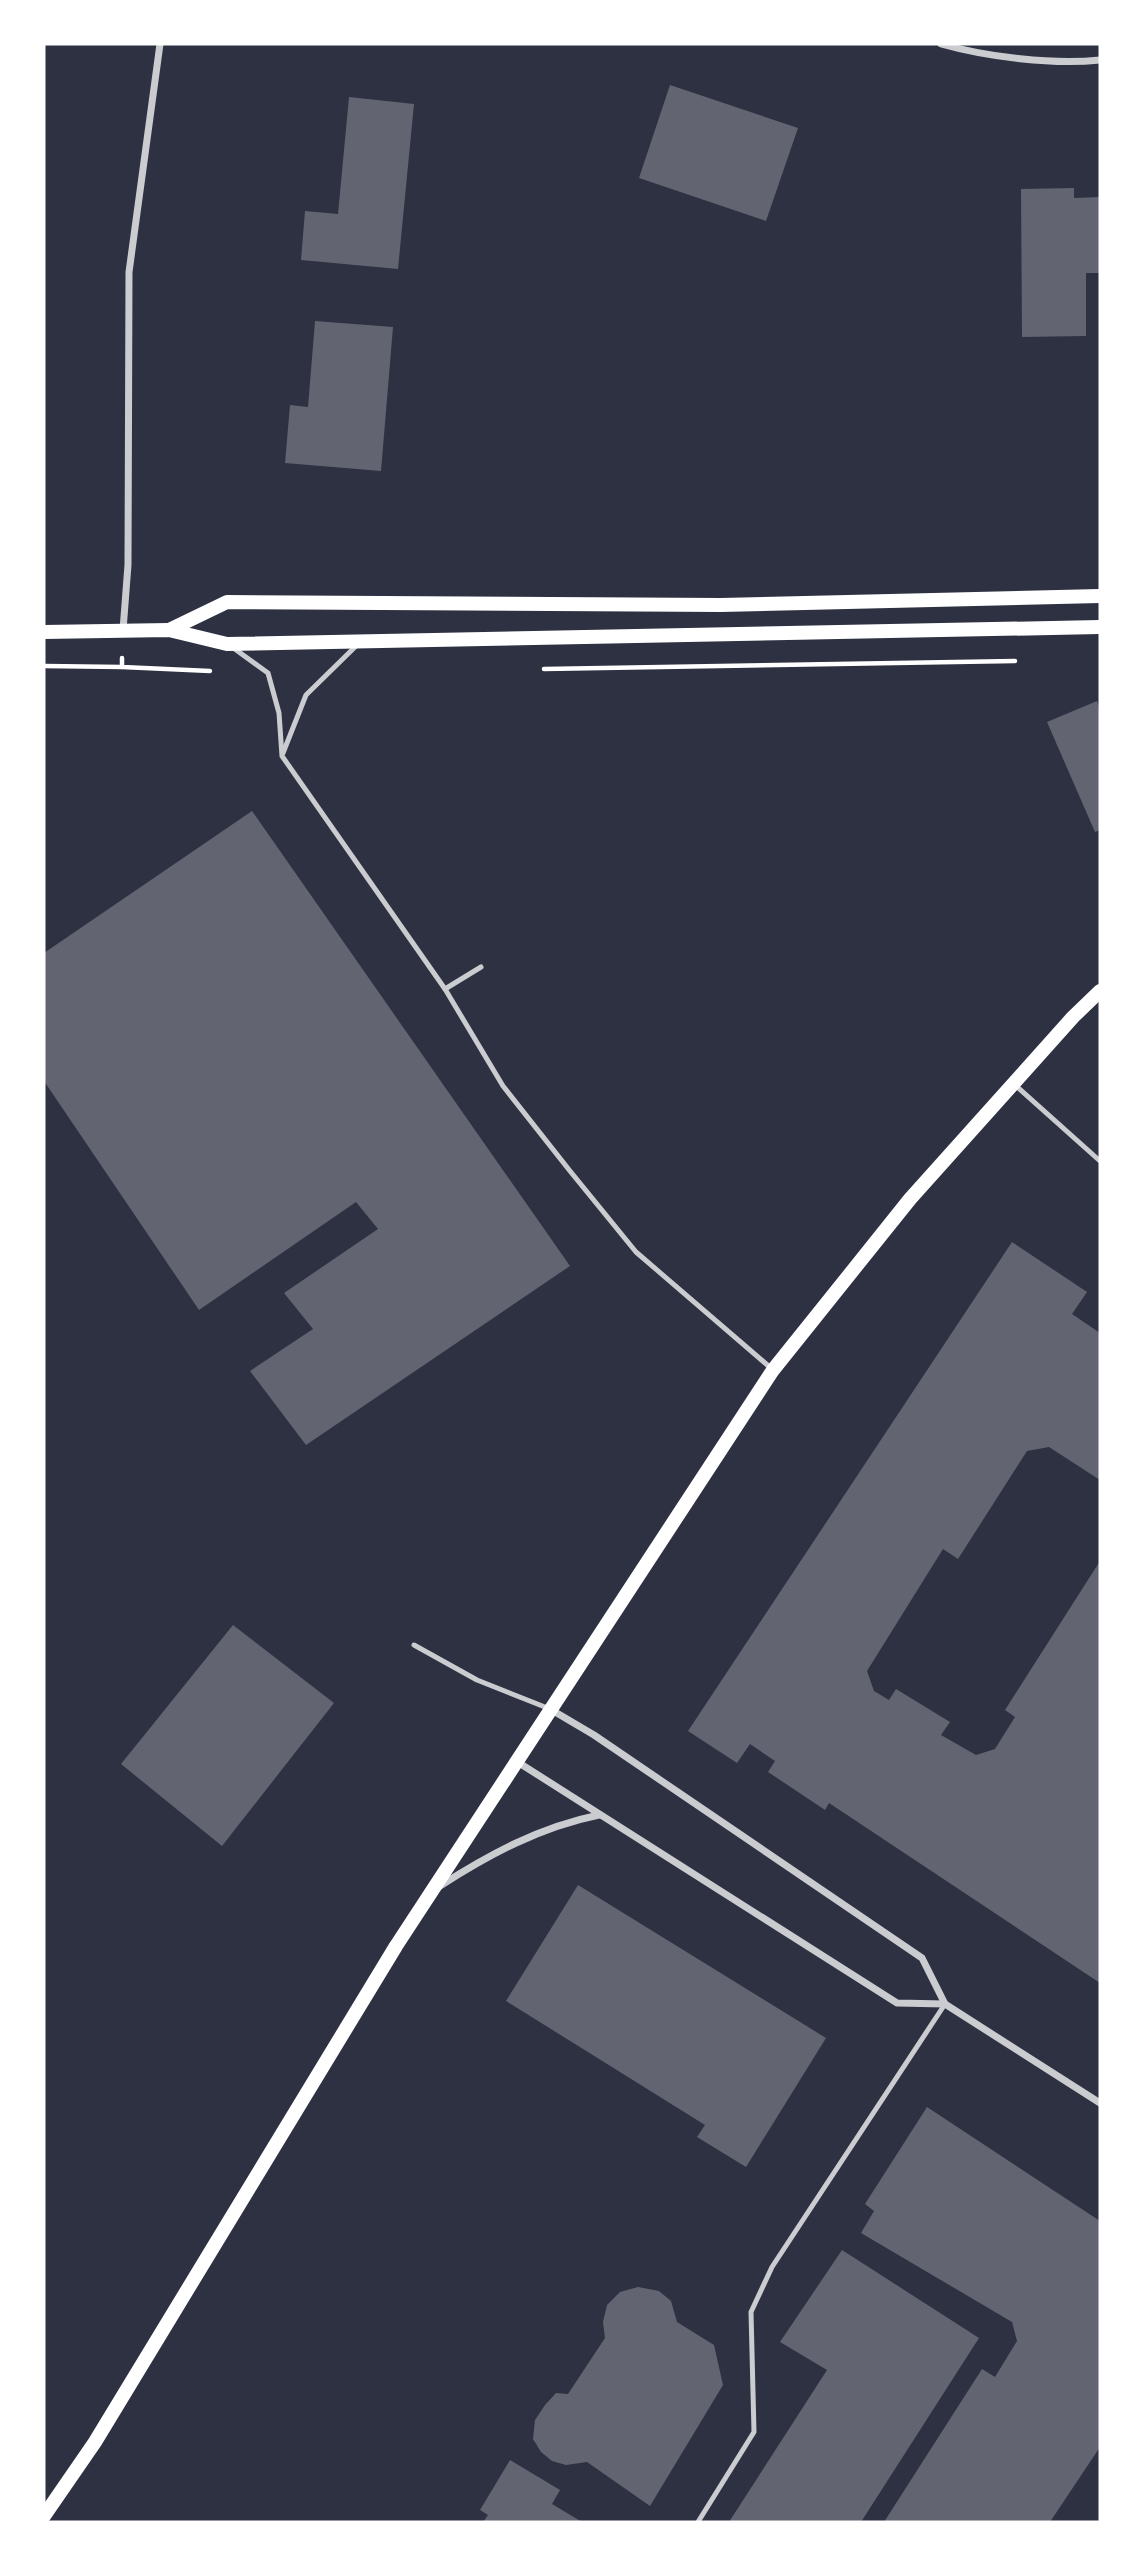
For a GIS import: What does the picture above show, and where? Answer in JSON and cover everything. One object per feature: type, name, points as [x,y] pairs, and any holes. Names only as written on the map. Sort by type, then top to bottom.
[{"type":"main road","points":[[169,630],[227,602],[721,605],[1100,596]]},
{"type":"main road","points":[[44,632],[169,630],[227,643],[1100,627]]},
{"type":"main road","points":[[44,2516],[95,2442],[431,1892],[773,1370],[909,1199],[1012,1083],[1100,991]]},
{"type":"street","points":[[123,630],[128,565],[129,272],[160,44]]},
{"type":"street","points":[[941,44],[966,51],[1054,60],[1100,60]]},
{"type":"street","points":[[550,1709],[594,1735],[922,1958],[945,2004],[1100,2103]]},
{"type":"street","points":[[516,1761],[897,2003],[945,2004]]},
{"type":"street","points":[[431,1892],[529,1835],[569,1821],[599,1815]]},
{"type":"lane","points":[[282,756],[306,695],[361,641]]},
{"type":"lane","points":[[227,643],[268,673],[279,713],[282,756],[445,989],[503,1086],[636,1252],[773,1370]]},
{"type":"lane","points":[[445,989],[481,967]]},
{"type":"lane","points":[[1012,1083],[1100,1161]]},
{"type":"lane","points":[[414,1645],[477,1681],[550,1709]]},
{"type":"lane","points":[[698,2522],[754,2432],[751,2312],[772,2267],[945,2004]]},
{"type":"path","points":[[44,666],[122,667]]},
{"type":"building","points":[[670,85],[798,128],[766,221],[639,178]]},
{"type":"building","points":[[349,97],[414,104],[398,269],[301,260],[305,211],[338,214]]},
{"type":"building","points":[[1074,188],[1074,198],[1100,197],[1100,273],[1086,273],[1086,336],[1022,337],[1021,189]]},
{"type":"building","points":[[315,321],[393,327],[381,471],[285,463],[290,405],[308,407]]},
{"type":"building","points":[[1097,701],[1100,709],[1100,830],[1095,832],[1047,722]]},
{"type":"building","points":[[252,811],[570,1266],[306,1445],[250,1371],[313,1329],[284,1293],[378,1229],[356,1202],[199,1310],[44,1081],[44,953]]},
{"type":"building","points":[[1012,1242],[1087,1292],[1072,1314],[1100,1333],[1100,1480],[1049,1447],[1027,1451],[958,1559],[943,1549],[867,1671],[874,1691],[889,1700],[896,1689],[950,1722],[941,1735],[976,1755],[995,1749],[1015,1717],[1005,1710],[1100,1561],[1100,1983],[829,1803],[825,1810],[768,1772],[775,1761],[750,1744],[737,1763],[688,1731]]},
{"type":"building","points":[[233,1625],[334,1703],[222,1846],[121,1764]]},
{"type":"building","points":[[578,1885],[826,2038],[746,2167],[697,2137],[705,2125],[506,2001]]},
{"type":"building","points":[[927,2107],[1100,2221],[1100,2447],[1050,2522],[884,2522],[982,2369],[995,2377],[1017,2341],[1012,2322],[861,2233],[874,2211],[865,2204]]},
{"type":"building","points":[[842,2250],[979,2338],[861,2522],[729,2522],[827,2370],[780,2342]]},
{"type":"building","points":[[638,2287],[659,2291],[671,2301],[677,2322],[714,2345],[723,2385],[650,2506],[587,2462],[566,2465],[552,2461],[541,2452],[533,2439],[535,2420],[545,2405],[556,2393],[568,2394],[605,2338],[603,2322],[607,2305],[620,2292]]},
{"type":"building","points":[[510,2460],[560,2490],[552,2504],[582,2522],[483,2522],[488,2515],[480,2510]]}]
